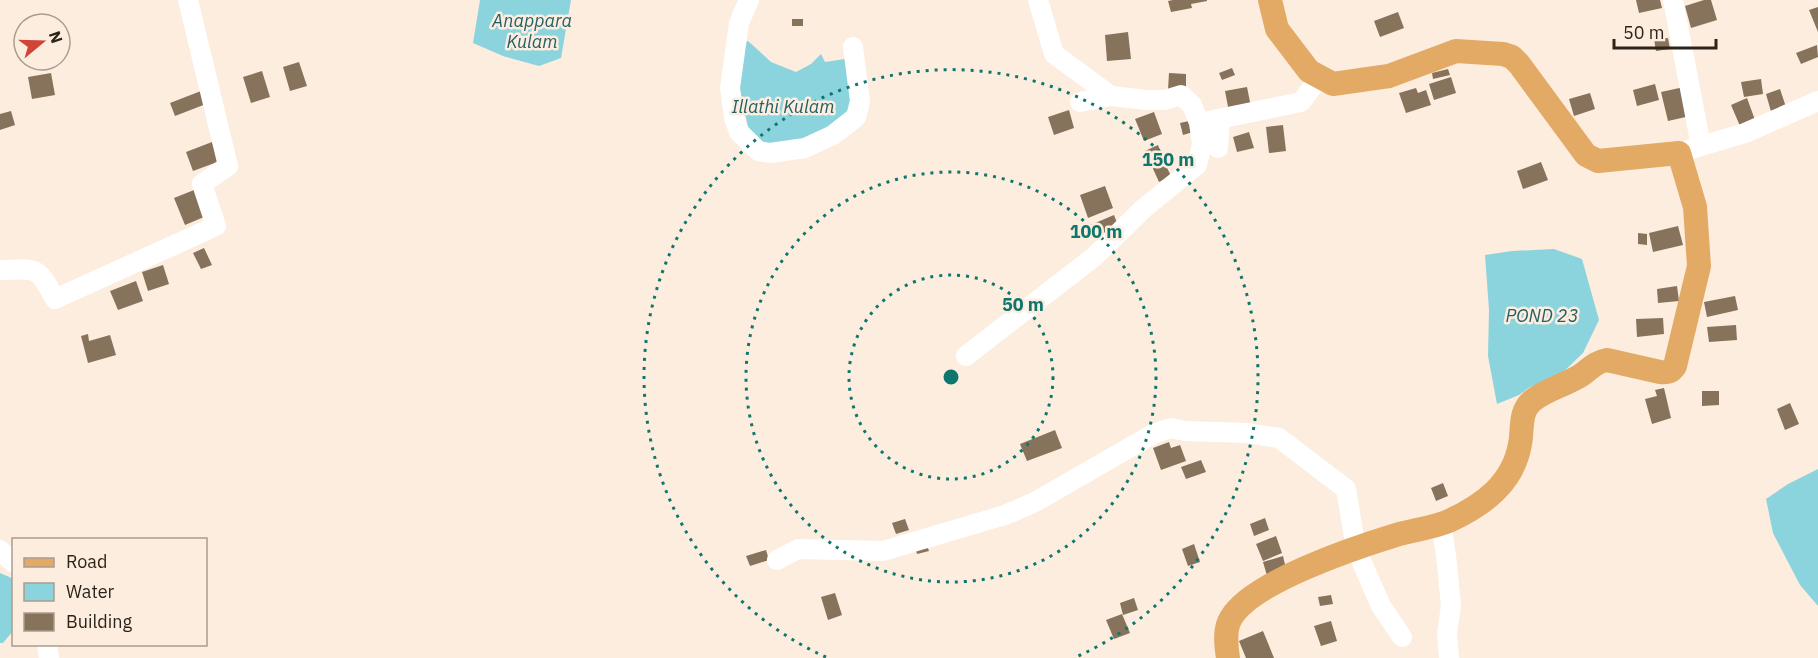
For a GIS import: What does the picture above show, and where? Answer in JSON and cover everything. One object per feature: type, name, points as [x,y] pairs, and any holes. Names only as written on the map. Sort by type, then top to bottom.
[{"type":"main road","points":[[1228,658],[1226,634],[1229,619],[1238,607],[1281,579],[1356,549],[1397,535],[1441,524],[1478,506],[1492,495],[1504,482],[1514,465],[1520,445],[1524,411],[1531,402],[1580,377],[1599,362],[1607,360],[1667,373],[1672,371],[1676,366],[1699,266],[1690,150],[1598,161],[1586,155],[1519,64],[1512,57],[1503,54],[1456,51],[1389,76],[1333,84],[1309,71],[1277,29],[1270,0]]},
{"type":"street","points":[[0,270],[30,269],[42,276],[55,299],[216,226],[202,184],[228,166],[188,0]]},
{"type":"street","points":[[749,0],[739,23],[730,88],[734,118],[739,132],[758,151],[770,153],[805,148],[833,135],[856,117],[860,101],[853,47]]},
{"type":"street","points":[[1038,0],[1054,54],[1111,96]]},
{"type":"street","points":[[1672,0],[1690,150],[1744,133],[1818,100]]},
{"type":"street","points":[[1199,123],[1301,102],[1320,77]]},
{"type":"street","points":[[966,357],[1095,256],[1143,209],[1197,165],[1202,144],[1199,123],[1192,105],[1182,95],[1166,100],[1111,96],[1080,102]]},
{"type":"street","points":[[1218,148],[1220,120]]},
{"type":"street","points":[[777,560],[798,549],[883,551],[1005,515],[1035,502],[1155,433],[1172,429],[1247,433],[1279,438],[1346,489],[1356,549],[1381,606],[1402,637]]},
{"type":"street","points":[[1441,524],[1451,606],[1448,633],[1449,658]]},
{"type":"street","points":[[0,550],[12,561]]},
{"type":"water","name":"Anappara Kulam","points":[[480,0],[571,0],[561,58],[539,66],[503,56],[473,43]]},
{"type":"water","name":"Illathi Kulam","points":[[748,41],[771,62],[796,72],[811,64],[821,54],[825,62],[845,59],[854,115],[766,154],[749,131],[740,91],[738,46]]},
{"type":"water","name":"POND 23","points":[[1554,249],[1582,259],[1599,320],[1583,353],[1556,379],[1530,387],[1519,395],[1497,404],[1488,356],[1489,310],[1485,255]]},
{"type":"water","points":[[1818,469],[1818,606],[1800,585],[1773,533],[1766,499],[1788,484]]},
{"type":"water","points":[[0,573],[12,578],[12,632],[3,643],[0,643]]},
{"type":"building","points":[[1636,0],[1660,0],[1662,8],[1639,13]]},
{"type":"building","points":[[1711,0],[1717,20],[1691,28],[1685,6]]},
{"type":"building","points":[[1168,1],[1207,1],[1191,4],[1192,8],[1171,12]]},
{"type":"building","points":[[1818,7],[1818,32],[1809,10]]},
{"type":"building","points":[[1398,12],[1404,28],[1380,37],[1374,21]]},
{"type":"building","points":[[792,19],[803,19],[803,26],[792,26]]},
{"type":"building","points":[[1128,32],[1131,59],[1107,61],[1105,35]]},
{"type":"building","points":[[1668,38],[1670,49],[1656,51],[1654,39]]},
{"type":"building","points":[[1817,45],[1818,57],[1801,64],[1796,53]]},
{"type":"building","points":[[299,62],[307,86],[290,91],[283,67]]},
{"type":"building","points":[[1232,68],[1235,75],[1222,80],[1219,73]]},
{"type":"building","points":[[1448,69],[1450,75],[1433,79],[1432,73]]},
{"type":"building","points":[[262,71],[270,97],[251,103],[243,77]]},
{"type":"building","points":[[51,73],[55,95],[32,99],[28,77]]},
{"type":"building","points":[[1169,73],[1186,74],[1186,91],[1168,90]]},
{"type":"building","points":[[1451,77],[1456,93],[1434,100],[1429,84]]},
{"type":"building","points":[[1761,79],[1763,94],[1744,97],[1741,82]]},
{"type":"building","points":[[1655,84],[1659,100],[1637,106],[1633,90]]},
{"type":"building","points":[[1247,87],[1251,107],[1229,112],[1225,91]]},
{"type":"building","points":[[1684,87],[1690,116],[1668,121],[1661,92]]},
{"type":"building","points":[[1416,88],[1418,93],[1426,90],[1431,105],[1406,113],[1399,93]]},
{"type":"building","points":[[1780,89],[1787,110],[1772,115],[1766,94]]},
{"type":"building","points":[[201,91],[206,104],[175,116],[170,103]]},
{"type":"building","points":[[1590,93],[1595,109],[1574,116],[1569,99]]},
{"type":"building","points":[[1747,98],[1755,120],[1740,126],[1731,105]]},
{"type":"building","points":[[1069,110],[1074,128],[1054,135],[1048,117]]},
{"type":"building","points":[[11,111],[15,125],[0,130],[0,114]]},
{"type":"building","points":[[1154,112],[1162,134],[1144,141],[1135,119]]},
{"type":"building","points":[[1189,121],[1193,132],[1183,135],[1180,123]]},
{"type":"building","points":[[1283,125],[1286,151],[1269,153],[1266,127]]},
{"type":"building","points":[[1249,132],[1254,148],[1237,152],[1233,137]]},
{"type":"building","points":[[212,142],[220,161],[193,171],[186,152]]},
{"type":"building","points":[[1158,145],[1161,153],[1148,159],[1145,151]]},
{"type":"building","points":[[1161,155],[1171,176],[1159,182],[1149,160]]},
{"type":"building","points":[[1541,162],[1548,180],[1523,189],[1517,171]]},
{"type":"building","points":[[1105,186],[1113,208],[1088,218],[1080,195]]},
{"type":"building","points":[[194,190],[204,217],[185,225],[174,198]]},
{"type":"building","points":[[1114,215],[1119,228],[1092,237],[1088,226]]},
{"type":"building","points":[[1678,226],[1683,245],[1653,252],[1649,233]]},
{"type":"building","points":[[1638,233],[1647,234],[1647,245],[1638,244]]},
{"type":"building","points":[[204,248],[212,265],[201,269],[193,253]]},
{"type":"building","points":[[163,265],[169,284],[148,291],[142,272]]},
{"type":"building","points":[[136,281],[143,301],[118,310],[110,291]]},
{"type":"building","points":[[1677,286],[1679,301],[1658,303],[1657,289]]},
{"type":"building","points":[[1735,296],[1738,310],[1707,317],[1704,302]]},
{"type":"building","points":[[1663,318],[1664,334],[1637,337],[1636,319]]},
{"type":"building","points":[[1736,325],[1737,340],[1709,342],[1707,327]]},
{"type":"building","points":[[88,334],[89,341],[110,335],[116,355],[88,363],[81,336]]},
{"type":"building","points":[[1664,388],[1671,418],[1652,424],[1645,399],[1657,396],[1655,390]]},
{"type":"building","points":[[1702,391],[1719,391],[1719,405],[1702,406]]},
{"type":"building","points":[[1790,403],[1799,424],[1785,430],[1777,409]]},
{"type":"building","points":[[1055,430],[1062,448],[1027,461],[1020,444]]},
{"type":"building","points":[[1169,442],[1171,448],[1180,445],[1186,461],[1161,470],[1153,448]]},
{"type":"building","points":[[1201,460],[1206,472],[1186,479],[1181,467]]},
{"type":"building","points":[[1443,483],[1448,496],[1436,501],[1431,488]]},
{"type":"building","points":[[1265,518],[1269,530],[1254,536],[1250,524]]},
{"type":"building","points":[[905,519],[909,530],[896,534],[892,523]]},
{"type":"building","points":[[1276,536],[1282,553],[1263,561],[1256,544]]},
{"type":"building","points":[[926,543],[929,551],[917,554],[915,546]]},
{"type":"building","points":[[1194,544],[1200,562],[1188,566],[1182,549]]},
{"type":"building","points":[[766,550],[769,560],[750,566],[746,556]]},
{"type":"building","points":[[1283,556],[1287,573],[1268,579],[1263,562]]},
{"type":"building","points":[[835,593],[842,615],[828,620],[821,597]]},
{"type":"building","points":[[1331,595],[1333,604],[1320,606],[1318,597]]},
{"type":"building","points":[[1134,598],[1138,610],[1123,615],[1120,603]]},
{"type":"building","points":[[1122,614],[1130,633],[1114,639],[1106,620]]},
{"type":"building","points":[[1331,621],[1337,641],[1321,646],[1314,626]]},
{"type":"building","points":[[1263,631],[1274,658],[1246,658],[1239,641]]}]
